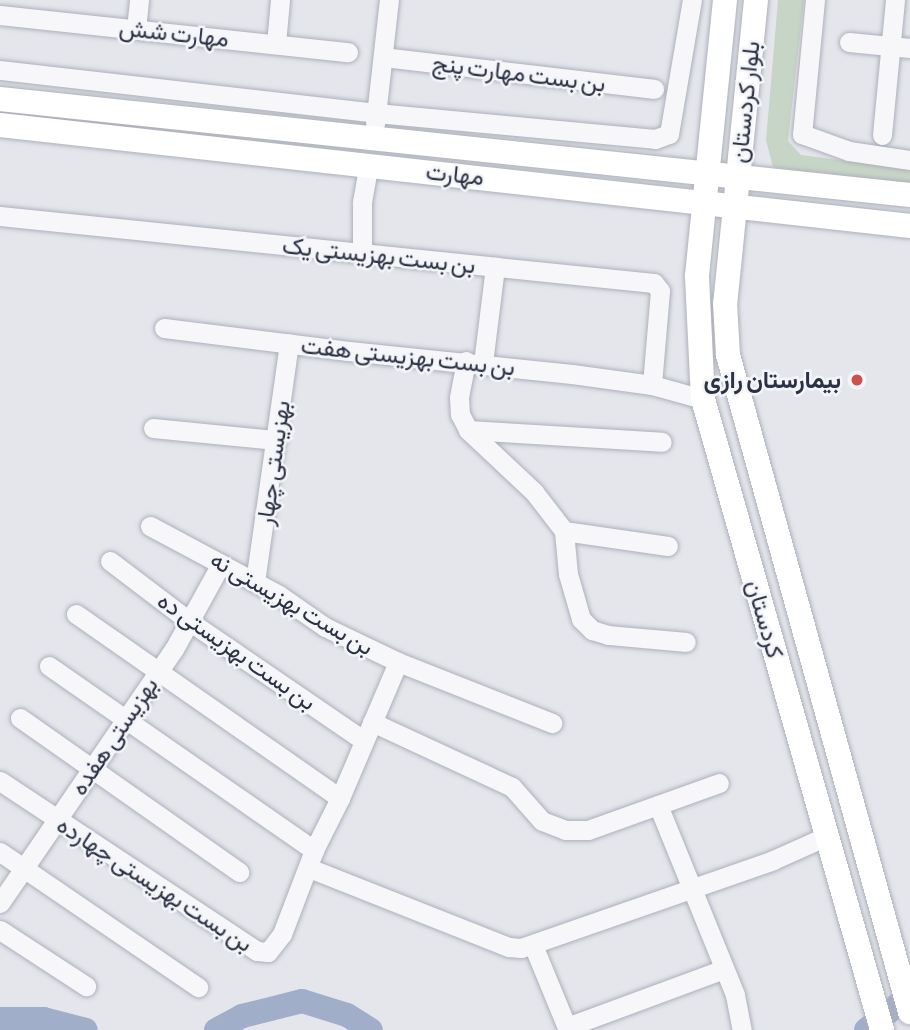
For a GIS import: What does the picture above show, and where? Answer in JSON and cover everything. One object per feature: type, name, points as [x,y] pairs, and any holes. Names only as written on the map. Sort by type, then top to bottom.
[{"type":"main road","name":"بلوار کردستان","points":[[705,202],[725,0]]},
{"type":"main road","name":"بلوار کردستان","points":[[733,205],[756,0]]},
{"type":"main road","name":"مهارت","points":[[0,99],[910,195]]},
{"type":"main road","name":"مهارت","points":[[0,125],[910,226]]},
{"type":"main road","points":[[369,164],[374,139]]},
{"type":"main road","name":"کردستان","points":[[705,202],[697,277],[703,399],[882,1030]]},
{"type":"main road","name":"کردستان","points":[[733,205],[725,303],[728,355],[910,1012]]},
{"type":"street","points":[[136,29],[139,0]]},
{"type":"street","points":[[276,44],[280,0]]},
{"type":"street","points":[[374,139],[389,0]]},
{"type":"street","points":[[0,70],[376,113],[663,138],[669,134],[692,0]]},
{"type":"street","points":[[815,0],[802,134],[849,151],[910,160]]},
{"type":"street","points":[[882,135],[900,47],[895,0]]},
{"type":"street","name":"مهارت شش","points":[[0,15],[348,52]]},
{"type":"street","points":[[849,42],[900,47]]},
{"type":"street","name":"بن بست مهارت پنج","points":[[383,57],[654,89]]},
{"type":"street","points":[[362,253],[362,202],[369,164]]},
{"type":"street","name":"بن بست بهزیستی یک","points":[[0,216],[658,285],[660,291],[652,385]]},
{"type":"street","points":[[495,267],[474,362],[460,397],[460,414],[468,430],[534,492],[564,531],[568,574],[581,619],[592,630],[608,635],[686,642]]},
{"type":"street","name":"بن بست بهزیستی هفت","points":[[164,328],[474,362],[652,385],[703,399]]},
{"type":"street","name":"بهزیستی چهار","points":[[255,582],[289,343]]},
{"type":"street","points":[[153,428],[276,440]]},
{"type":"street","points":[[468,430],[662,442]]},
{"type":"street","name":"بن بست بهزیستی نه","points":[[150,526],[255,582],[309,614],[325,627],[398,662],[552,723]]},
{"type":"street","points":[[564,531],[668,546]]},
{"type":"street","name":"بن بست بهزیستی ده","points":[[110,561],[189,621],[363,740]]},
{"type":"street","name":"بهزیستی هفده","points":[[0,903],[159,671],[220,564]]},
{"type":"street","points":[[76,614],[341,798]]},
{"type":"street","points":[[312,859],[341,798],[363,740],[398,662]]},
{"type":"street","points":[[49,666],[126,719],[312,859],[509,947],[533,945],[693,888],[827,836]]},
{"type":"street","points":[[20,718],[239,872]]},
{"type":"street","points":[[372,722],[512,787],[542,821],[565,830],[588,830],[719,783]]},
{"type":"street","name":"بن بست بهزیستی چهارده","points":[[0,781],[262,953],[271,951],[278,942],[312,859]]},
{"type":"street","points":[[658,805],[735,995],[742,1030]]},
{"type":"street","points":[[0,852],[198,987]]},
{"type":"street","points":[[0,930],[86,986]]},
{"type":"street","points":[[533,945],[567,1029],[724,970]]},
{"type":"green space","points":[[778,0],[804,0],[788,141],[801,155],[910,169],[910,185],[773,167],[766,140]]},
{"type":"waterway","points":[[866,1030],[910,995]]},
{"type":"waterway","points":[[216,1030],[242,1016],[302,1001],[347,1015],[371,1030]]},
{"type":"waterway","points":[[0,1019],[44,1019],[86,1030]]},
{"type":"place","name":"بیمارستان رازی","points":[[857,380]]}]
